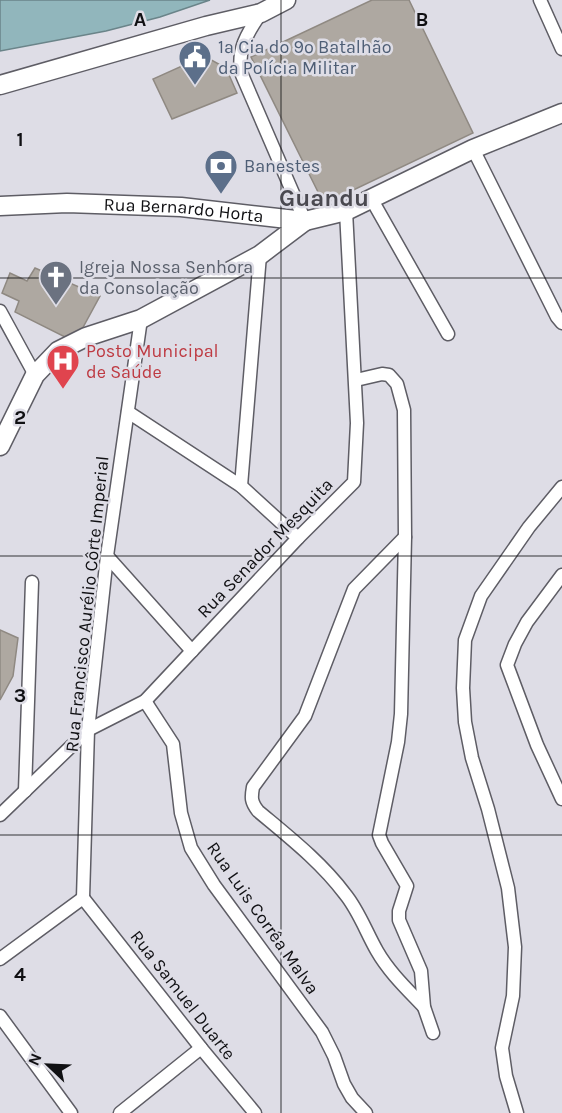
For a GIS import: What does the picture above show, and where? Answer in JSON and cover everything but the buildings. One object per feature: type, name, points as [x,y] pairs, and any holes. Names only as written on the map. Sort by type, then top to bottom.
[{"type":"main road","points":[[0,85],[206,26],[261,13],[286,0]]},
{"type":"main road","name":"Rua Bernardo Horta","points":[[0,206],[67,203],[181,207],[305,220],[346,211],[473,149],[562,113]]},
{"type":"main road","points":[[0,446],[6,419],[35,375],[58,351],[86,336],[141,319],[260,255],[305,220]]},
{"type":"street","points":[[540,0],[562,49]]},
{"type":"street","points":[[261,13],[240,50],[239,62],[242,75],[305,220]]},
{"type":"street","points":[[473,149],[562,323]]},
{"type":"street","points":[[372,200],[448,334]]},
{"type":"street","name":"Rua Senador Mesquita","points":[[0,815],[88,730],[145,701],[298,538],[354,482],[357,423],[356,380],[346,211]]},
{"type":"street","points":[[241,486],[260,255]]},
{"type":"street","points":[[0,311],[35,375]]},
{"type":"street","name":"Rua Francisco Aurélio Côrte Imperial","points":[[83,898],[88,730],[107,556],[141,319]]},
{"type":"street","points":[[356,380],[382,374],[389,375],[397,384],[404,410],[405,537],[401,714],[398,742],[379,835],[407,886],[399,911],[399,920],[421,971],[424,1007],[433,1033]]},
{"type":"street","points":[[128,412],[241,486],[298,538]]},
{"type":"street","points":[[516,1113],[501,1048],[513,996],[515,947],[508,888],[488,809],[472,758],[465,722],[463,688],[465,640],[481,596],[529,527],[562,487]]},
{"type":"street","points":[[405,537],[354,589],[305,716],[253,787],[251,797],[252,804],[258,811],[303,848],[346,895],[391,973],[424,1007]]},
{"type":"street","points":[[107,556],[192,651]]},
{"type":"street","points":[[562,575],[527,622],[507,665],[537,745],[562,799]]},
{"type":"street","points":[[25,791],[32,582]]},
{"type":"street","name":"Rua Luis Corrêa Malva","points":[[145,701],[173,744],[181,813],[191,848],[214,885],[322,1032],[348,1091],[366,1113]]},
{"type":"street","points":[[0,958],[83,898]]},
{"type":"street","name":"Rua Samuel Duarte","points":[[83,898],[255,1113]]},
{"type":"street","points":[[0,1016],[71,1113]]},
{"type":"street","points":[[120,1113],[201,1048]]},
{"type":"water","points":[[0,0],[210,0],[160,17],[106,31],[0,51]]},
{"type":"place","name":"1ª Cia do 9º Batalhão da Polícia Militar","points":[[195,86]]},
{"type":"place","name":"Banestes","points":[[221,195]]},
{"type":"place","name":"Igreja Nossa Senhora da Consolação","points":[[56,306]]},
{"type":"place","name":"Posto Municipal de Saúde","points":[[63,390]]},
{"type":"district","name":"Guandu","points":[[324,198]]}]
